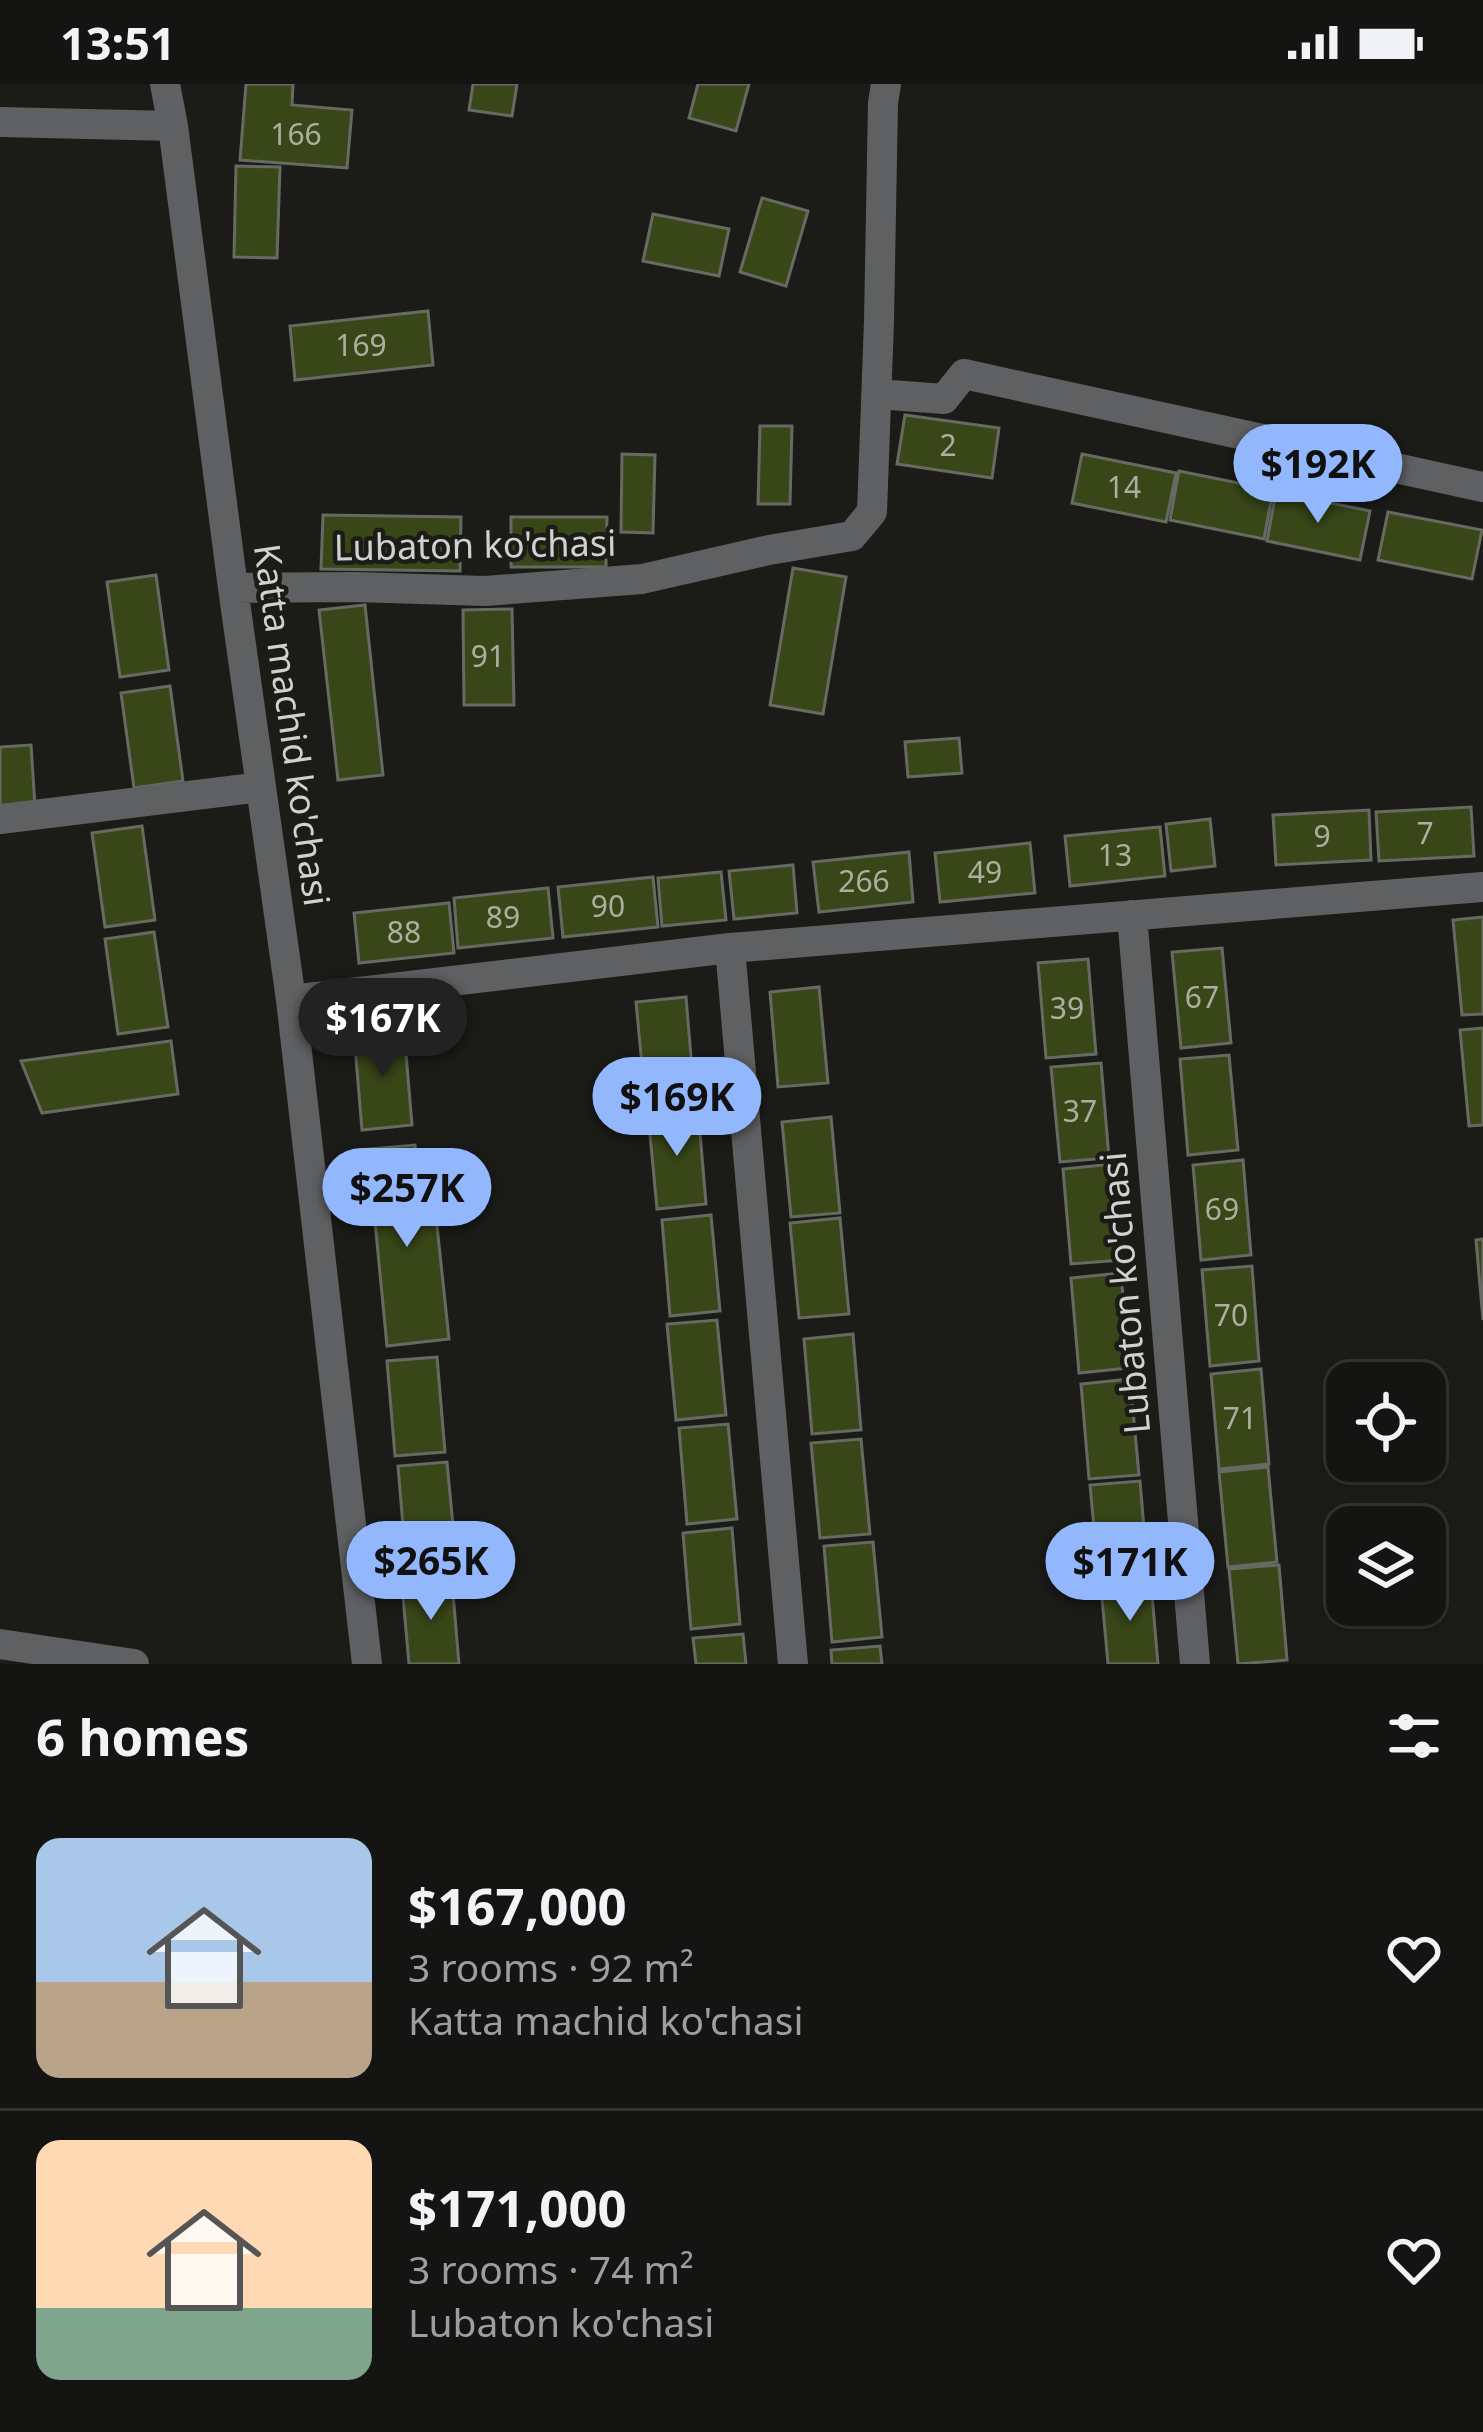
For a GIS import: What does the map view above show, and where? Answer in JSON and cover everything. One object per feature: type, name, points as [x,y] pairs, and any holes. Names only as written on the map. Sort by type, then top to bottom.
[{"type":"street","name":"Katta machid ko'chasi","points":[[165,84],[291,1000],[367,1664]]},
{"type":"street","name":"Lubaton ko'chasi","points":[[233,588],[484,591],[642,580],[852,536],[872,512],[886,84]]},
{"type":"street","points":[[0,122],[173,126]]},
{"type":"street","points":[[877,394],[944,399],[964,374],[1483,487]]},
{"type":"street","points":[[0,819],[261,787]]},
{"type":"street","points":[[291,1000],[730,948],[1483,887]]},
{"type":"street","name":"Lubaton ko'chasi","points":[[1132,915],[1195,1664]]},
{"type":"street","points":[[730,948],[793,1664]]},
{"type":"street","points":[[0,1645],[134,1664]]},
{"type":"building","points":[[246,84],[293,84],[292,105],[352,110],[347,168],[240,160]]},
{"type":"building","points":[[473,84],[517,84],[512,116],[469,110]]},
{"type":"building","points":[[698,84],[749,84],[736,131],[689,118]]},
{"type":"building","points":[[236,166],[280,167],[277,258],[234,257]]},
{"type":"building","points":[[762,198],[808,211],[786,286],[740,272]]},
{"type":"building","points":[[653,214],[729,229],[719,276],[643,261]]},
{"type":"building","points":[[428,311],[433,365],[295,380],[290,326]]},
{"type":"building","points":[[905,415],[999,428],[992,478],[897,464]]},
{"type":"building","points":[[760,426],[792,426],[790,504],[758,504]]},
{"type":"building","points":[[622,454],[655,455],[653,533],[621,532]]},
{"type":"building","points":[[1082,454],[1176,473],[1166,522],[1072,503]]},
{"type":"building","points":[[1179,471],[1273,490],[1264,539],[1170,520]]},
{"type":"building","points":[[1276,492],[1370,511],[1360,560],[1267,541]]},
{"type":"building","points":[[1388,512],[1482,530],[1472,579],[1378,560]]},
{"type":"building","points":[[323,515],[461,517],[460,571],[321,569]]},
{"type":"building","points":[[511,517],[607,517],[606,567],[511,567]]},
{"type":"building","points":[[793,568],[846,577],[823,714],[770,705]]},
{"type":"building","points":[[156,575],[169,670],[120,677],[107,582]]},
{"type":"building","points":[[365,605],[383,775],[338,780],[319,610]]},
{"type":"building","points":[[512,609],[514,705],[464,705],[463,610]]},
{"type":"building","points":[[170,686],[183,781],[134,788],[121,693]]},
{"type":"building","points":[[959,738],[962,773],[908,777],[905,742]]},
{"type":"building","points":[[31,745],[35,806],[0,808],[0,747]]},
{"type":"building","points":[[1471,807],[1474,856],[1379,861],[1376,812]]},
{"type":"building","points":[[1369,810],[1371,860],[1276,865],[1273,815]]},
{"type":"building","points":[[1210,819],[1215,866],[1171,871],[1166,824]]},
{"type":"building","points":[[142,826],[155,920],[105,927],[92,833]]},
{"type":"building","points":[[1160,827],[1165,876],[1070,886],[1065,836]]},
{"type":"building","points":[[1030,843],[1035,893],[940,902],[935,853]]},
{"type":"building","points":[[909,852],[913,902],[819,912],[813,862]]},
{"type":"building","points":[[793,865],[797,913],[734,919],[729,871]]},
{"type":"building","points":[[721,872],[726,920],[662,926],[658,878]]},
{"type":"building","points":[[653,877],[658,927],[563,937],[558,887]]},
{"type":"building","points":[[548,888],[553,938],[458,948],[454,898]]},
{"type":"building","points":[[449,903],[454,953],[359,963],[354,913]]},
{"type":"building","points":[[1483,917],[1483,1014],[1462,1015],[1453,920]]},
{"type":"building","points":[[154,932],[168,1027],[118,1034],[105,939]]},
{"type":"building","points":[[1222,948],[1231,1043],[1181,1048],[1172,952]]},
{"type":"building","points":[[1088,959],[1096,1054],[1046,1058],[1038,963]]},
{"type":"building","points":[[819,987],[828,1083],[778,1087],[770,992]]},
{"type":"building","points":[[686,997],[694,1093],[645,1097],[636,1002]]},
{"type":"building","points":[[1483,1028],[1483,1125],[1469,1126],[1460,1030]]},
{"type":"building","points":[[404,1030],[412,1125],[362,1130],[354,1034]]},
{"type":"building","points":[[171,1041],[178,1094],[42,1113],[21,1061]]},
{"type":"building","points":[[1229,1055],[1238,1150],[1188,1155],[1180,1059]]},
{"type":"building","points":[[1101,1063],[1109,1158],[1060,1162],[1051,1067]]},
{"type":"building","points":[[698,1109],[706,1204],[657,1209],[648,1113]]},
{"type":"building","points":[[831,1117],[840,1213],[791,1217],[782,1122]]},
{"type":"building","points":[[415,1145],[421,1208],[435,1207],[449,1339],[387,1346],[368,1149]]},
{"type":"building","points":[[1243,1160],[1251,1255],[1201,1260],[1193,1165]]},
{"type":"building","points":[[1113,1164],[1121,1260],[1071,1264],[1063,1169]]},
{"type":"building","points":[[711,1215],[720,1311],[670,1316],[662,1220]]},
{"type":"building","points":[[840,1218],[849,1314],[799,1318],[790,1223]]},
{"type":"building","points":[[1483,1239],[1483,1320],[1476,1240]]},
{"type":"building","points":[[1252,1266],[1259,1361],[1210,1366],[1202,1270]]},
{"type":"building","points":[[1121,1273],[1129,1368],[1079,1373],[1071,1278]]},
{"type":"building","points":[[717,1320],[726,1415],[676,1420],[667,1324]]},
{"type":"building","points":[[853,1334],[861,1430],[812,1434],[804,1339]]},
{"type":"building","points":[[437,1357],[445,1452],[395,1456],[387,1361]]},
{"type":"building","points":[[1261,1369],[1269,1464],[1219,1469],[1211,1374]]},
{"type":"building","points":[[1130,1379],[1139,1475],[1089,1479],[1081,1384]]},
{"type":"building","points":[[728,1424],[737,1519],[687,1524],[679,1428]]},
{"type":"building","points":[[861,1439],[870,1534],[820,1538],[811,1443]]},
{"type":"building","points":[[447,1462],[456,1558],[406,1562],[398,1466]]},
{"type":"building","points":[[1268,1467],[1277,1562],[1228,1567],[1219,1472]]},
{"type":"building","points":[[1140,1481],[1148,1576],[1099,1581],[1090,1485]]},
{"type":"building","points":[[732,1528],[740,1624],[691,1629],[683,1533]]},
{"type":"building","points":[[873,1542],[882,1637],[832,1642],[824,1546]]},
{"type":"building","points":[[1279,1565],[1287,1660],[1238,1664],[1229,1569]]},
{"type":"building","points":[[452,1581],[459,1664],[409,1664],[402,1585]]},
{"type":"building","points":[[1151,1583],[1158,1664],[1108,1664],[1101,1587]]},
{"type":"building","points":[[743,1634],[746,1664],[696,1664],[693,1638]]},
{"type":"building","points":[[880,1646],[882,1664],[832,1664],[831,1650]]}]
